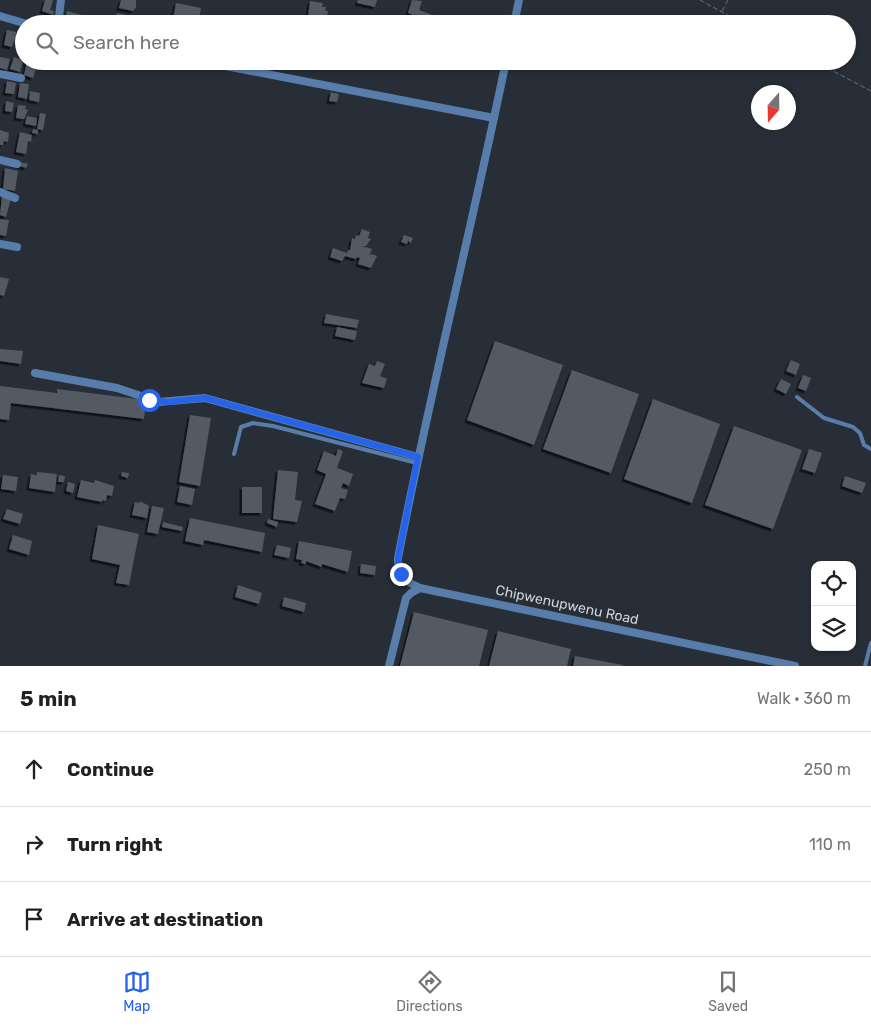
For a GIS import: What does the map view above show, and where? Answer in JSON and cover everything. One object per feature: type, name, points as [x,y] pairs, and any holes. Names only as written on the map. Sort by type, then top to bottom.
[{"type":"street","points":[[59,15],[61,0]]},
{"type":"street","points":[[516,15],[519,0]]},
{"type":"street","points":[[0,16],[15,20]]},
{"type":"street","points":[[246,70],[494,118]]},
{"type":"street","points":[[420,588],[406,580],[398,566],[417,460],[504,70]]},
{"type":"street","points":[[0,74],[21,78]]},
{"type":"street","points":[[0,160],[18,164]]},
{"type":"street","points":[[0,192],[16,198]]},
{"type":"street","points":[[0,244],[17,247]]},
{"type":"street","points":[[35,373],[117,388],[159,402],[205,398],[417,460]]},
{"type":"street","points":[[389,666],[406,598],[420,588]]},
{"type":"street","name":"Chipwenupwenu Road","points":[[420,588],[795,666]]},
{"type":"lane","points":[[797,398],[824,418],[853,427],[860,433],[864,445],[871,449]]},
{"type":"lane","points":[[234,454],[241,427],[253,423],[417,460]]},
{"type":"lane","points":[[865,666],[871,643]]},
{"type":"path","points":[[700,0],[728,15]]},
{"type":"path","points":[[722,12],[728,0]]},
{"type":"path","points":[[831,70],[871,91]]},
{"type":"building","points":[[45,0],[53,0],[50,10],[54,11],[53,15],[42,11]]},
{"type":"building","points":[[121,0],[136,0],[136,7],[133,11],[119,8]]},
{"type":"building","points":[[358,0],[377,0],[375,7],[357,3]]},
{"type":"building","points":[[412,0],[422,1],[419,10],[433,15],[413,15],[408,13]]},
{"type":"building","points":[[310,1],[323,3],[322,7],[326,7],[325,11],[328,11],[327,15],[308,15]]},
{"type":"building","points":[[176,3],[201,8],[200,15],[174,15]]},
{"type":"building","points":[[67,11],[82,15],[66,15]]},
{"type":"building","points":[[7,30],[15,32],[15,42],[12,47],[4,45]]},
{"type":"building","points":[[0,57],[10,59],[7,70],[0,68]]},
{"type":"building","points":[[15,57],[15,70],[20,70],[20,72],[10,69]]},
{"type":"building","points":[[25,70],[35,70],[33,78],[24,75]]},
{"type":"building","points":[[7,81],[16,83],[14,94],[5,93]]},
{"type":"building","points":[[20,83],[29,84],[27,99],[18,97]]},
{"type":"building","points":[[30,91],[40,93],[39,102],[29,100]]},
{"type":"building","points":[[331,92],[339,94],[337,102],[329,101]]},
{"type":"building","points":[[6,101],[14,103],[12,112],[5,111]]},
{"type":"building","points":[[18,105],[26,106],[25,109],[28,110],[24,119],[16,118]]},
{"type":"building","points":[[40,113],[46,114],[43,130],[37,129]]},
{"type":"building","points":[[27,116],[37,118],[36,126],[25,124]]},
{"type":"building","points":[[33,129],[38,130],[38,134],[32,133]]},
{"type":"building","points":[[0,130],[9,133],[8,142],[4,141],[3,145],[0,145]]},
{"type":"building","points":[[20,132],[32,135],[31,142],[28,141],[26,154],[16,152]]},
{"type":"building","points":[[20,162],[28,164],[26,168],[19,166]]},
{"type":"building","points":[[5,168],[18,171],[15,191],[3,189]]},
{"type":"building","points":[[2,196],[11,198],[6,217],[0,215]]},
{"type":"building","points":[[0,219],[9,220],[6,236],[0,235]]},
{"type":"building","points":[[362,229],[370,232],[368,238],[371,239],[366,246],[362,246],[372,249],[369,257],[371,254],[377,256],[371,268],[358,264],[360,258],[357,257],[356,259],[345,256],[342,261],[330,257],[333,248],[347,253],[350,250],[352,238],[355,239],[356,235],[359,236]]},
{"type":"building","points":[[404,235],[413,238],[411,243],[408,241],[407,244],[401,242]]},
{"type":"building","points":[[0,277],[9,279],[4,296],[0,295]]},
{"type":"building","points":[[326,314],[359,320],[357,328],[324,323]]},
{"type":"building","points":[[337,327],[357,331],[355,340],[335,336]]},
{"type":"building","points":[[495,341],[563,365],[534,445],[467,420]]},
{"type":"building","points":[[0,349],[23,351],[21,364],[0,361]]},
{"type":"building","points":[[791,360],[800,364],[796,375],[786,371]]},
{"type":"building","points":[[377,361],[385,364],[380,376],[387,379],[384,388],[362,383],[369,364],[375,366]]},
{"type":"building","points":[[572,370],[639,394],[611,473],[543,449]]},
{"type":"building","points":[[803,375],[811,378],[806,391],[798,388]]},
{"type":"building","points":[[781,379],[791,384],[786,394],[776,389]]},
{"type":"building","points":[[0,386],[57,393],[57,389],[146,400],[144,419],[11,403],[9,420],[0,419]]},
{"type":"building","points":[[653,399],[720,424],[692,503],[624,479]]},
{"type":"building","points":[[190,415],[211,418],[200,486],[179,482]]},
{"type":"building","points":[[734,426],[802,450],[773,529],[705,505]]},
{"type":"building","points":[[338,449],[343,451],[337,468],[353,474],[349,486],[343,483],[341,488],[348,490],[345,499],[340,498],[335,511],[315,504],[326,474],[317,470],[324,451],[336,456]]},
{"type":"building","points":[[809,449],[822,453],[815,473],[802,469]]},
{"type":"building","points":[[278,470],[298,472],[295,500],[302,501],[297,522],[273,519]]},
{"type":"building","points":[[37,472],[57,474],[55,492],[29,488],[31,474],[37,475]]},
{"type":"building","points":[[122,472],[129,473],[128,478],[121,476]]},
{"type":"building","points":[[3,475],[18,477],[16,491],[1,489]]},
{"type":"building","points":[[59,475],[65,476],[64,482],[58,482]]},
{"type":"building","points":[[845,476],[866,483],[862,493],[842,486]]},
{"type":"building","points":[[81,480],[94,483],[95,480],[114,486],[112,496],[107,495],[106,501],[103,500],[102,502],[77,497]]},
{"type":"building","points":[[68,482],[75,484],[73,493],[66,491]]},
{"type":"building","points":[[180,486],[195,489],[192,505],[177,502]]},
{"type":"building","points":[[242,487],[262,487],[262,513],[242,513]]},
{"type":"building","points":[[140,501],[149,506],[147,518],[132,515],[135,502],[140,503]]},
{"type":"building","points":[[152,506],[164,508],[158,534],[147,532]]},
{"type":"building","points":[[7,509],[23,514],[20,524],[3,519]]},
{"type":"building","points":[[190,518],[265,533],[262,552],[204,540],[203,545],[185,541]]},
{"type":"building","points":[[268,519],[278,522],[277,527],[267,523]]},
{"type":"building","points":[[163,522],[183,527],[182,531],[162,527]]},
{"type":"building","points":[[98,525],[139,534],[129,585],[116,583],[120,565],[92,559]]},
{"type":"building","points":[[13,535],[32,541],[29,555],[9,549]]},
{"type":"building","points":[[299,541],[352,551],[348,572],[322,564],[322,567],[306,561],[306,564],[301,563],[302,560],[296,559]]},
{"type":"building","points":[[277,545],[291,548],[289,558],[274,555]]},
{"type":"building","points":[[361,564],[376,566],[375,575],[360,573]]},
{"type":"building","points":[[238,585],[262,593],[259,604],[235,597]]},
{"type":"building","points":[[284,597],[306,603],[304,612],[282,606]]},
{"type":"building","points":[[414,612],[488,630],[479,666],[400,666]]},
{"type":"building","points":[[498,631],[571,649],[567,666],[489,666]]},
{"type":"building","points":[[575,656],[623,665],[623,666],[573,666]]},
{"type":"route","points":[[149,400],[168,402],[187,398],[205,398],[418,457],[398,558],[401,574]]}]
